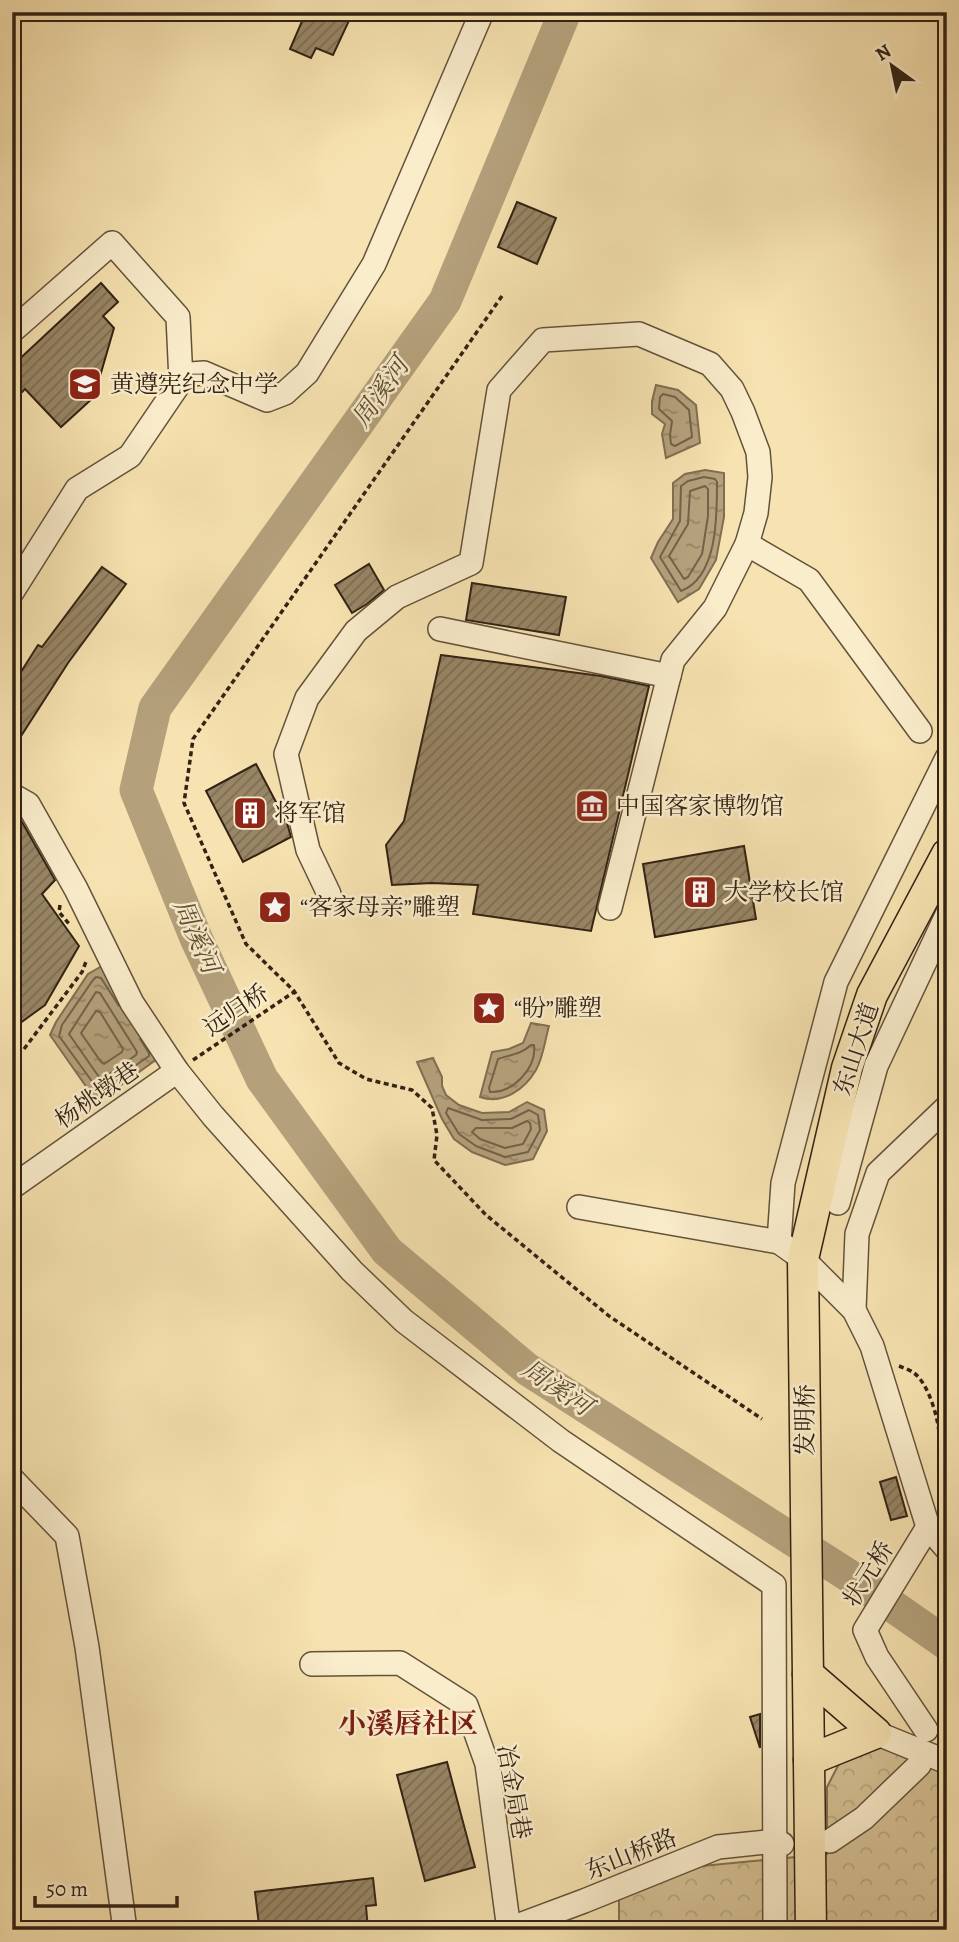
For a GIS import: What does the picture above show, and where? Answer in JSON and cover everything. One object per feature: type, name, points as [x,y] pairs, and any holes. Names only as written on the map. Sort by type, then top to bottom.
[{"type":"main road","name":"东山大道","points":[[803,1259],[847,1068],[872,995],[947,854]]},
{"type":"main road","name":"发明桥","points":[[803,1259],[811,1930]]},
{"type":"main road","points":[[808,1674],[876,1732],[809,1760]]},
{"type":"street","points":[[12,592],[77,489],[130,456],[181,382],[191,374],[204,373],[267,400],[285,393],[307,373],[374,264],[482,12]]},
{"type":"street","points":[[12,331],[112,243],[178,317],[181,382]]},
{"type":"street","points":[[329,894],[308,850],[286,754],[307,698],[356,631],[397,597],[471,563],[499,390],[543,340],[639,334],[710,364],[732,389],[758,452],[760,477],[756,513],[747,544],[715,608],[673,660],[610,908]]},
{"type":"street","points":[[747,544],[809,580],[920,732]]},
{"type":"street","points":[[440,629],[669,676]]},
{"type":"street","points":[[779,1242],[783,1183],[836,982],[947,758]]},
{"type":"street","points":[[12,795],[28,804],[76,889],[132,1003],[177,1071],[222,1126],[352,1271],[404,1321],[561,1441],[775,1585],[779,1843],[775,1930]]},
{"type":"street","points":[[838,1203],[876,1066],[947,915]]},
{"type":"street","name":"杨桃墩巷","points":[[12,1187],[177,1071]]},
{"type":"street","points":[[854,1310],[857,1234],[878,1172],[947,1107]]},
{"type":"street","points":[[579,1207],[779,1242],[803,1259],[854,1310],[872,1346],[922,1536],[947,1549]]},
{"type":"street","points":[[12,1479],[67,1536],[87,1647],[125,1930]]},
{"type":"street","name":"状元桥","points":[[922,1536],[864,1630],[877,1657],[926,1730]]},
{"type":"street","name":"冶金局巷","points":[[312,1664],[400,1662],[466,1705],[487,1764],[509,1930]]},
{"type":"street","points":[[876,1732],[947,1762]]},
{"type":"street","points":[[830,1841],[864,1818],[919,1765]]},
{"type":"street","name":"东山桥路","points":[[509,1930],[718,1847],[779,1843]]},
{"type":"path","points":[[502,296],[194,738],[184,803],[246,944],[294,991],[339,1063],[366,1079],[412,1090],[432,1108],[437,1135],[434,1160],[486,1216],[609,1316],[762,1419]]},
{"type":"path","points":[[62,900],[59,912],[75,931]]},
{"type":"path","points":[[24,1049],[82,972],[91,950]]},
{"type":"path","name":"远归桥","points":[[197,1057],[294,991]]},
{"type":"path","points":[[872,1346],[898,1366],[916,1374],[930,1396],[937,1417],[940,1458],[947,1471]]},
{"type":"green space","points":[[874,1742],[947,1774],[947,1930],[619,1930],[619,1874],[827,1854],[827,1787],[844,1754]]},
{"type":"water","points":[[656,385],[678,390],[696,405],[700,443],[666,458],[662,434],[665,424],[652,414]]},
{"type":"water","points":[[705,470],[724,473],[724,517],[716,560],[699,589],[678,602],[651,558],[673,519],[673,483],[685,474]]},
{"type":"water","points":[[102,966],[160,1057],[97,1102],[50,1035],[88,974]]},
{"type":"water","points":[[531,1023],[549,1026],[536,1070],[520,1089],[512,1094],[497,1099],[480,1097],[492,1052],[523,1043]]},
{"type":"water","points":[[433,1058],[442,1077],[446,1095],[459,1105],[482,1113],[509,1112],[527,1102],[544,1110],[547,1131],[533,1159],[505,1165],[472,1152],[454,1139],[442,1119],[417,1062]]},
{"type":"building","points":[[306,12],[353,12],[333,55],[316,48],[311,58],[290,49]]},
{"type":"building","points":[[517,202],[556,218],[537,264],[498,247]]},
{"type":"building","points":[[101,283],[118,302],[103,316],[114,328],[94,397],[61,427],[25,389],[19,395],[12,388],[12,366]]},
{"type":"building","points":[[369,564],[384,590],[352,613],[335,585]]},
{"type":"building","points":[[102,567],[126,584],[68,663],[12,750],[12,686],[38,645],[42,647]]},
{"type":"building","points":[[472,583],[566,597],[559,635],[466,620]]},
{"type":"building","points":[[441,655],[601,676],[649,686],[591,931],[473,914],[478,885],[392,885],[386,845],[404,821]]},
{"type":"building","name":"将军馆","points":[[256,764],[287,823],[291,837],[243,862],[206,791]]},
{"type":"building","points":[[22,822],[55,880],[42,894],[79,946],[45,1005],[12,1029],[12,831]]},
{"type":"building","name":"大学校长馆","points":[[744,846],[756,919],[655,937],[643,864]]},
{"type":"building","points":[[896,1477],[907,1516],[891,1520],[880,1482]]},
{"type":"building","points":[[760,1714],[760,1748],[750,1717]]},
{"type":"building","points":[[447,1762],[475,1867],[425,1881],[397,1775]]},
{"type":"building","points":[[373,1878],[376,1905],[366,1906],[368,1930],[271,1930],[271,1923],[259,1925],[255,1892]]},
{"type":"waterway","name":"周溪河","points":[[565,12],[445,301],[155,708],[136,790],[196,938],[262,1079],[387,1251],[527,1369],[854,1579],[947,1644]]},
{"type":"place","name":"黄遵宪纪念中学","points":[[85,384]]},
{"type":"place","name":"中国客家博物馆","points":[[592,806]]},
{"type":"place","name":"将军馆","points":[[250,813]]},
{"type":"place","name":"大学校长馆","points":[[700,892]]},
{"type":"place","name":"“客家母亲”雕塑","points":[[275,907]]},
{"type":"place","name":"“盼”雕塑","points":[[489,1008]]},
{"type":"district","name":"小溪唇社区","points":[[408,1723]]}]
